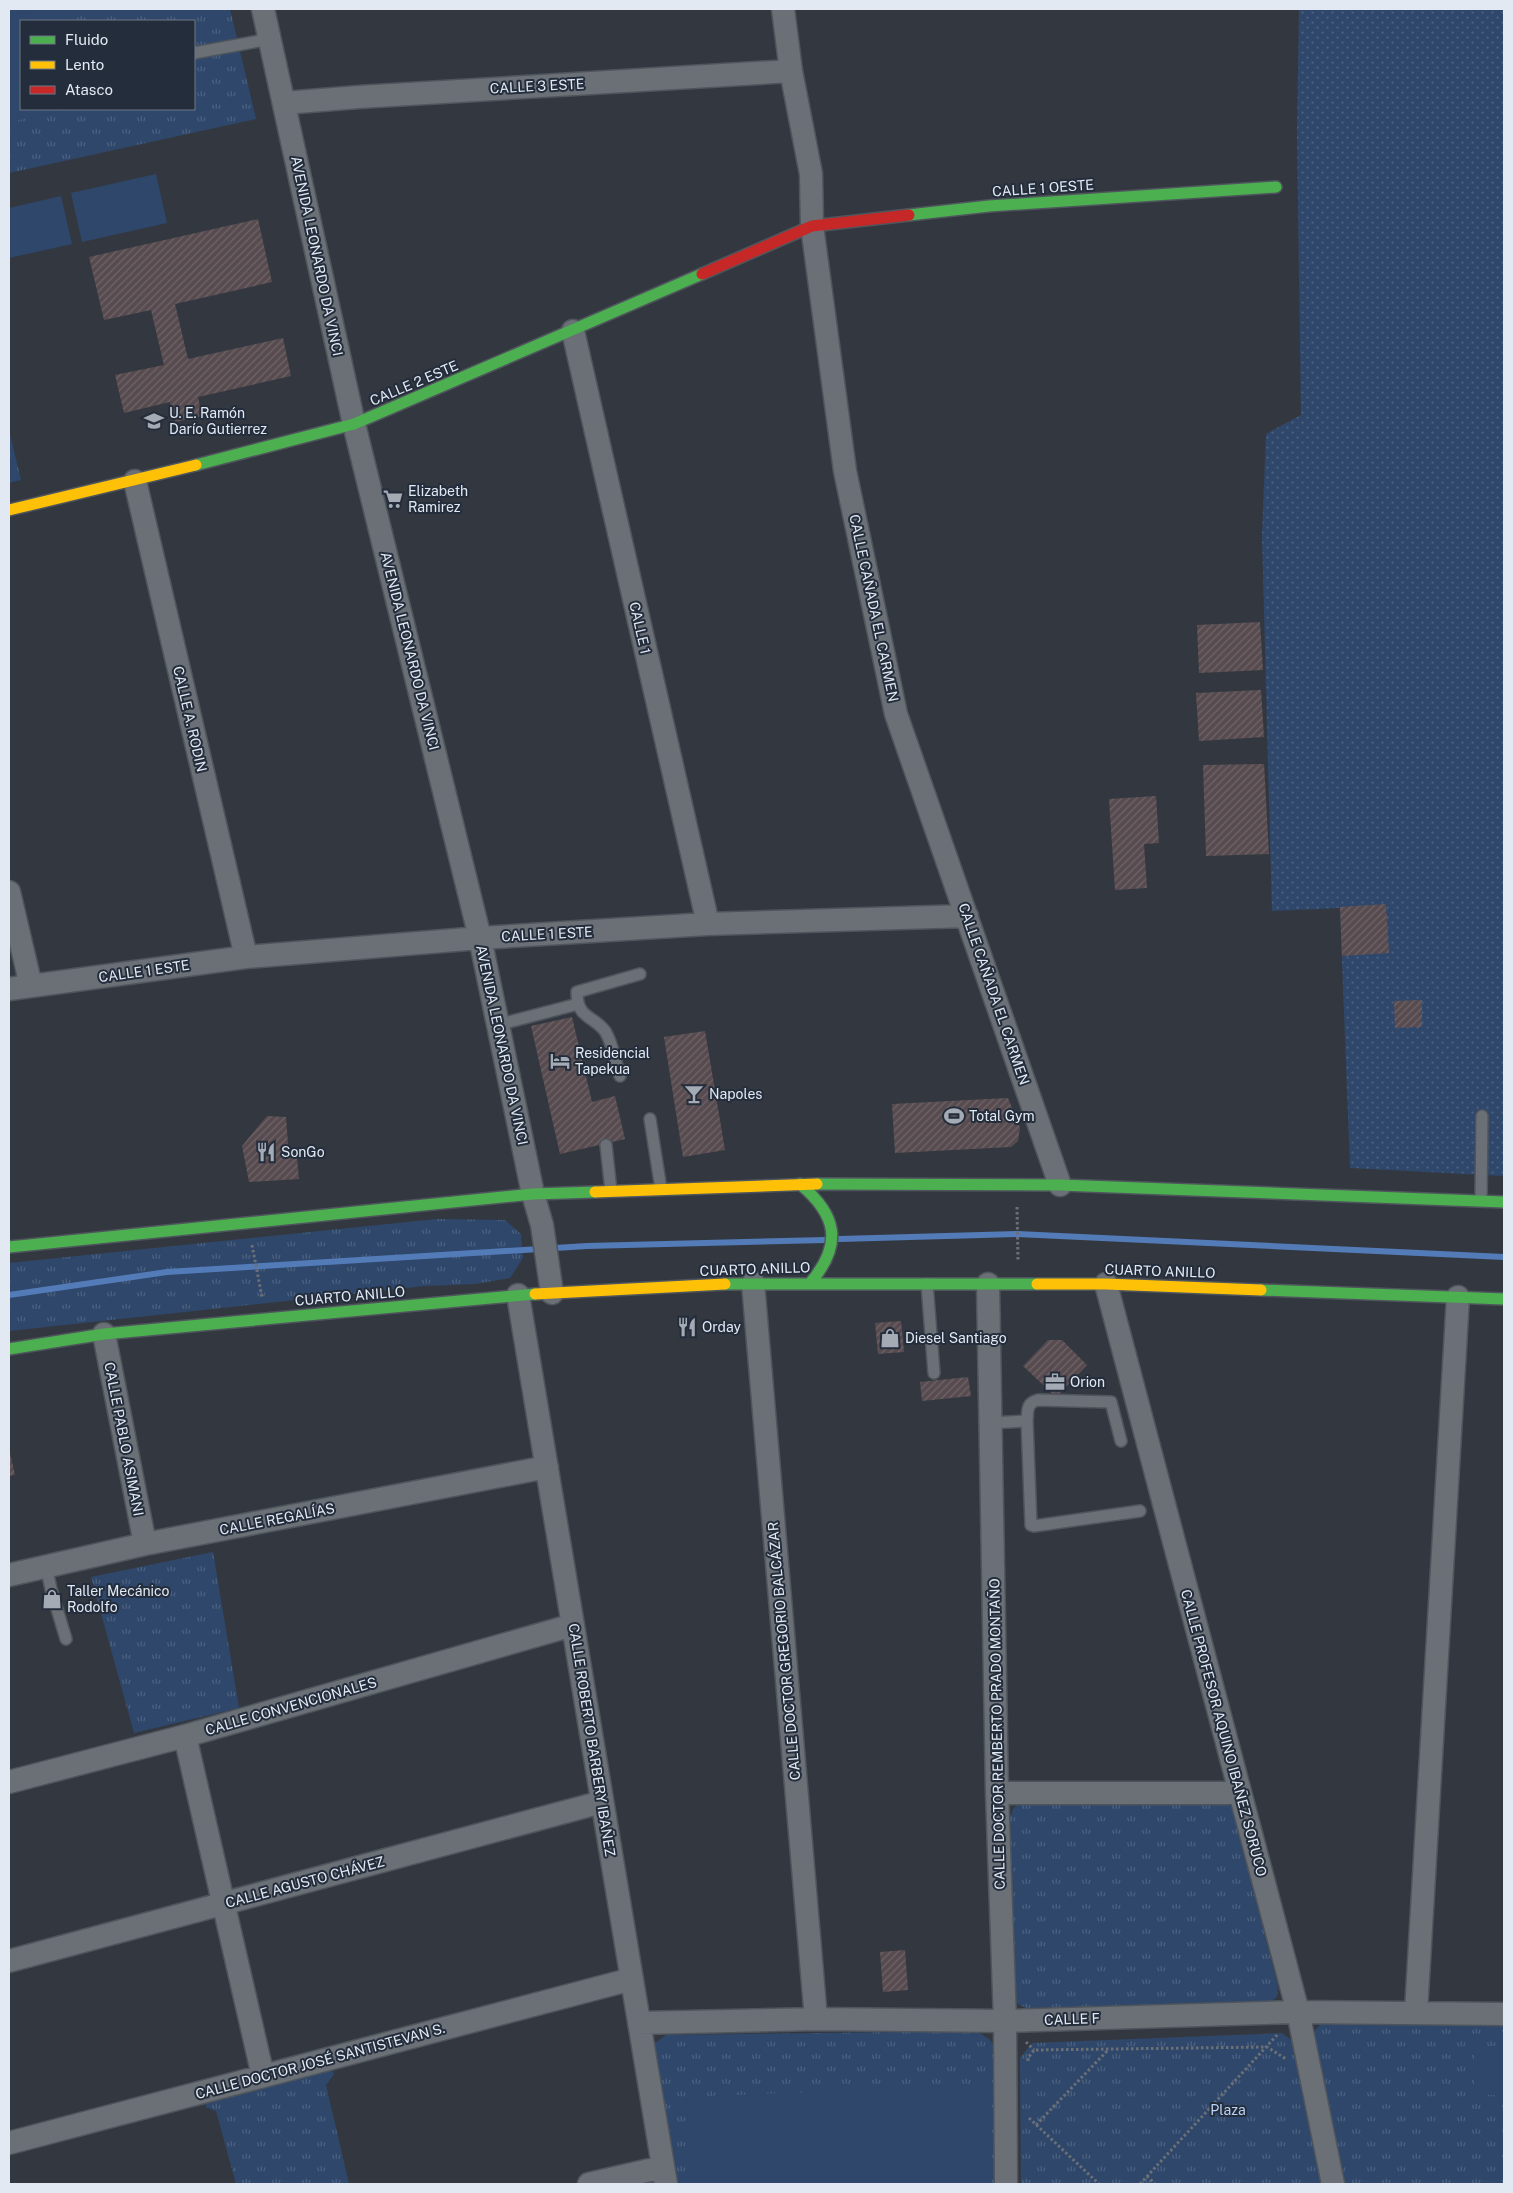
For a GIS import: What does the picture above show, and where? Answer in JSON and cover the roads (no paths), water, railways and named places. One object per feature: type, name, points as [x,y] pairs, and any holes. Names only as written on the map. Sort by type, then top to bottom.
[{"type":"main road","name":"CALLE 1 OESTE","points":[[812,226],[989,206],[1276,186]]},
{"type":"main road","name":"CALLE 2 ESTE","points":[[9,510],[135,481],[354,424],[573,331],[812,226]]},
{"type":"main road","points":[[9,1247],[36,1242],[533,1194],[800,1184],[1060,1185],[1504,1202]]},
{"type":"main road","points":[[800,1184],[813,1194],[836,1221],[843,1238]]},
{"type":"main road","points":[[845,1195],[854,1185]]},
{"type":"main road","points":[[811,1282],[822,1272],[829,1260],[836,1221]]},
{"type":"main road","points":[[857,1274],[869,1283]]},
{"type":"main road","name":"CUARTO ANILLO","points":[[9,1350],[104,1334],[518,1295],[753,1283],[1106,1284],[1504,1299]]},
{"type":"street","name":"AVENIDA LEONARDO DA VINCI","points":[[263,9],[354,424],[480,938],[533,1194],[542,1225],[552,1293]]},
{"type":"street","name":"CALLE CAÑADA EL CARMEN","points":[[783,9],[790,71],[811,174],[812,226],[845,471],[896,714],[1060,1185]]},
{"type":"street","name":"CALLE 3 ESTE","points":[[284,103],[369,96],[790,71]]},
{"type":"street","name":"CALLE 1","points":[[573,331],[708,924]]},
{"type":"street","name":"CALLE A. RODIN","points":[[135,481],[246,957]]},
{"type":"street","points":[[9,892],[31,986]]},
{"type":"street","name":"CALLE 1 ESTE","points":[[9,989],[246,957],[480,938],[708,924],[967,916]]},
{"type":"street","name":"CALLE DOCTOR GREGORIO BALCÁZAR","points":[[753,1283],[816,2020]]},
{"type":"street","name":"CALLE DOCTOR REMBERTO PRADO MONTAÑO","points":[[988,1284],[997,1793],[1005,2021],[1006,2184]]},
{"type":"street","name":"CALLE PROFESOR AQUINO IBAÑEZ SORUCO","points":[[1106,1284],[1298,2012],[1333,2184]]},
{"type":"street","name":"CALLE ROBERTO BARBERY IBAÑEZ","points":[[518,1295],[664,2176]]},
{"type":"street","points":[[1416,2012],[1458,1297]]},
{"type":"street","name":"CALLE PABLO ASIMANI","points":[[104,1334],[145,1544]]},
{"type":"street","name":"CALLE REGALÍAS","points":[[9,1575],[145,1544],[546,1467]]},
{"type":"street","name":"CALLE CONVENCIONALES","points":[[9,1782],[185,1736],[573,1625]]},
{"type":"street","points":[[185,1736],[263,2076]]},
{"type":"street","points":[[997,1793],[1239,1792]]},
{"type":"street","name":"CALLE AGUSTO CHÁVEZ","points":[[9,1961],[602,1802]]},
{"type":"street","name":"CALLE DOCTOR JOSÉ SANTISTEVAN S.","points":[[9,2143],[632,1979]]},
{"type":"street","name":"CALLE F","points":[[639,2023],[816,2020],[1005,2021],[1298,2012],[1504,2014]]},
{"type":"street","points":[[589,2184],[664,2176]]},
{"type":"lane","points":[[195,53],[270,39]]},
{"type":"lane","points":[[620,1076],[606,1033],[588,1018],[578,1004],[579,990],[640,974]]},
{"type":"lane","points":[[497,1025],[578,1004]]},
{"type":"lane","points":[[1481,1200],[1482,1116]]},
{"type":"lane","points":[[650,1119],[661,1189]]},
{"type":"lane","points":[[606,1145],[611,1191]]},
{"type":"lane","points":[[927,1284],[934,1373]]},
{"type":"lane","points":[[1121,1441],[1111,1402],[1038,1400],[1032,1402],[1028,1406],[1031,1525],[1140,1511]]},
{"type":"lane","points":[[1116,1423],[1142,1420]]},
{"type":"lane","points":[[990,1423],[1028,1422]]},
{"type":"lane","points":[[46,1566],[66,1639]]},
{"type":"waterway","points":[[839,1239],[1017,1234],[1504,1257]]},
{"type":"waterway","points":[[9,1295],[167,1272],[587,1246],[826,1240]]},
{"type":"place","name":"U. E. Ramón Darío Gutierrez","points":[[154,421]]},
{"type":"place","name":"Elizabeth Ramirez","points":[[393,499]]},
{"type":"place","name":"Residencial Tapekua","points":[[560,1061]]},
{"type":"place","name":"Napoles","points":[[694,1094]]},
{"type":"place","name":"Total Gym","points":[[954,1116]]},
{"type":"place","name":"SonGo","points":[[266,1152]]},
{"type":"place","name":"Orday","points":[[687,1327]]},
{"type":"place","name":"Diesel Santiago","points":[[890,1338]]},
{"type":"place","name":"Orion","points":[[1055,1382]]},
{"type":"place","name":"Taller Mecánico Rodolfo","points":[[52,1599]]},
{"type":"park label","name":"Plaza","points":[[1228,2110]]}]
